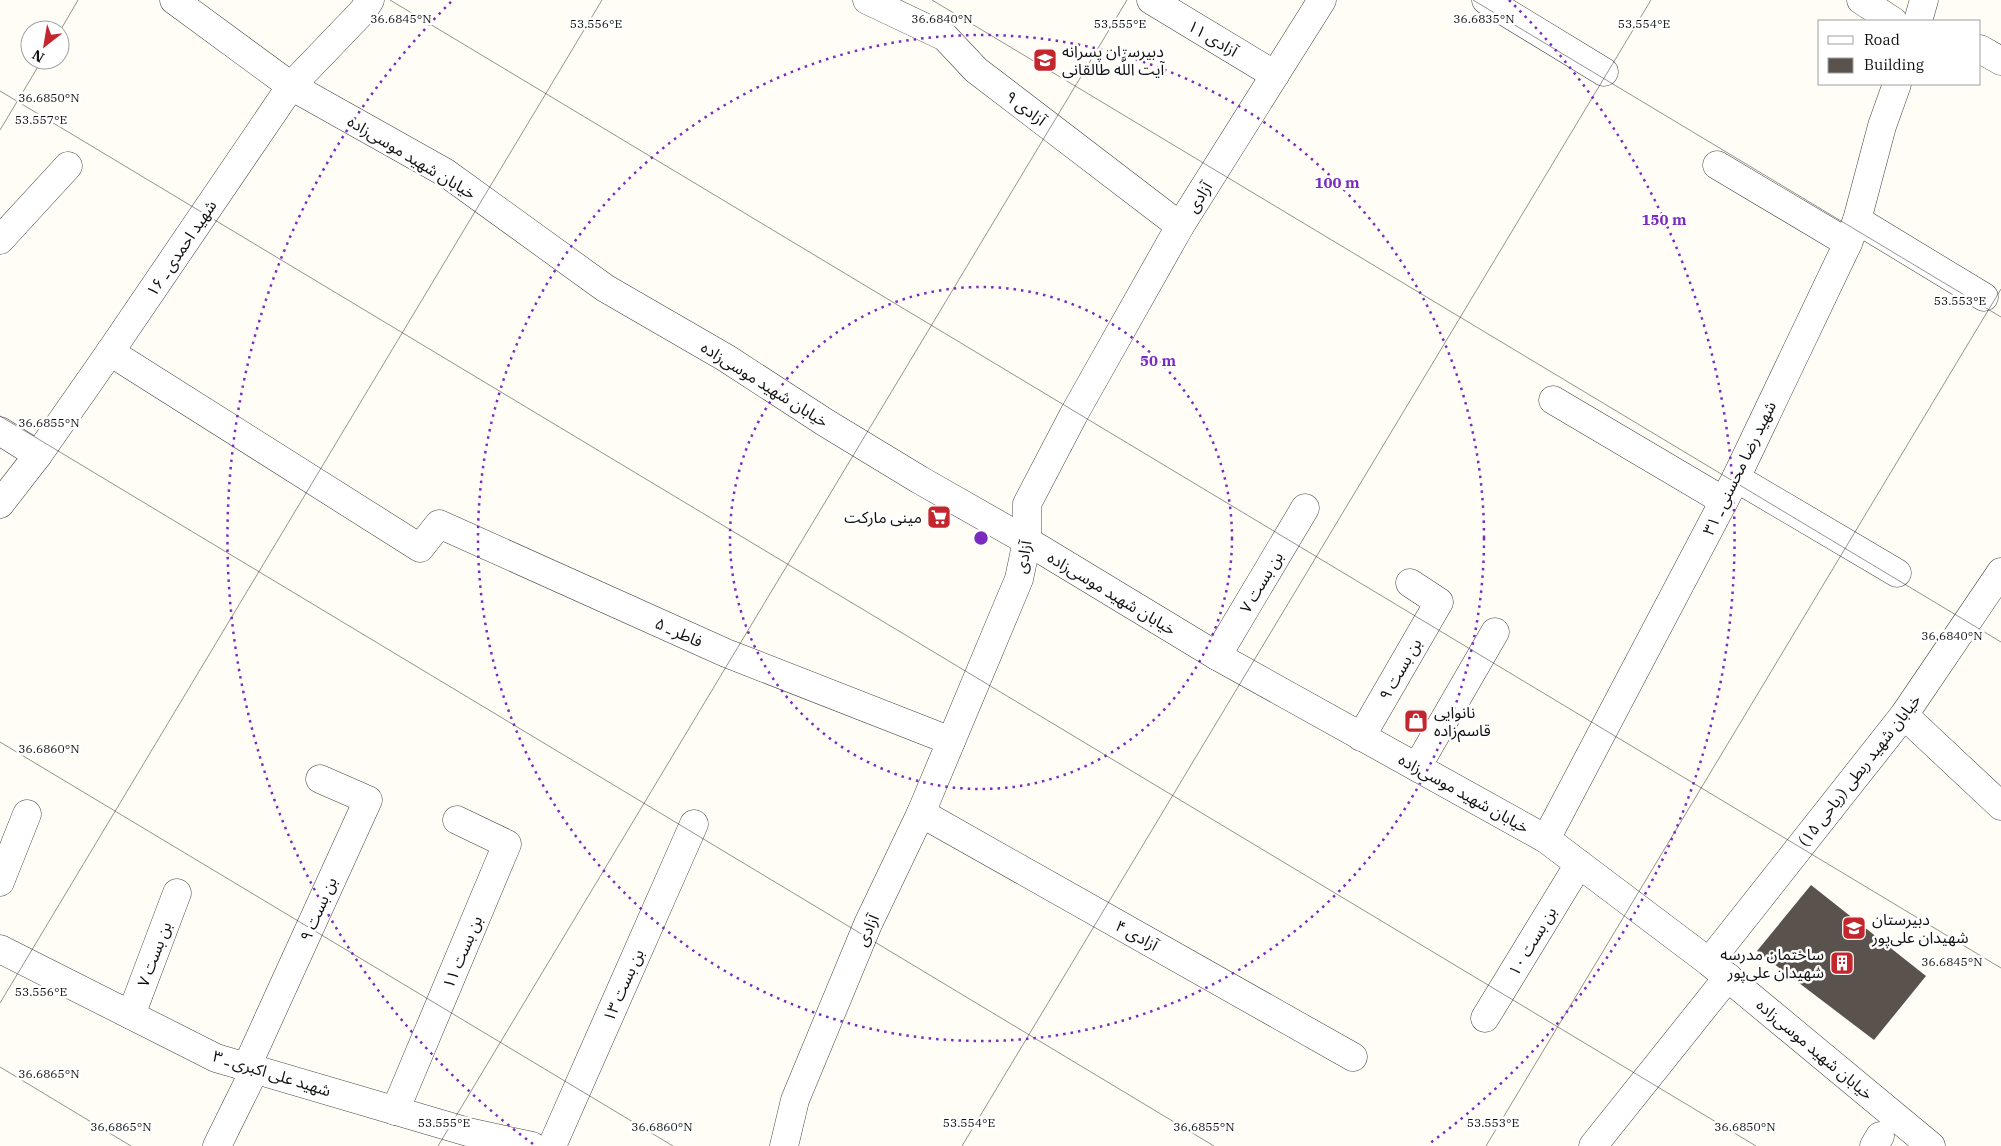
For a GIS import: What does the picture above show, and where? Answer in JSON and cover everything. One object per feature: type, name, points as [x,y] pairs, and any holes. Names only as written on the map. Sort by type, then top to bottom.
[{"type":"street","name":"خیابان شهید موسی‌زاده","points":[[174,0],[291,86],[446,173],[606,288],[726,358],[826,423],[920,480],[1027,541],[1217,656],[1546,838],[1718,969],[1931,1146]]},
{"type":"street","name":"شهید احمدی ـ ۱۶","points":[[0,504],[38,455],[110,352],[291,86],[363,11],[370,0]]},
{"type":"street","name":"آزادی ۹","points":[[866,0],[945,37],[976,70],[1180,226]]},
{"type":"street","name":"آزادی ۱۱","points":[[1151,0],[1275,75]]},
{"type":"street","name":"آزادی","points":[[784,1146],[795,1100],[868,924],[921,814],[1019,579],[1027,541],[1027,504],[1074,414],[1180,226],[1322,0]]},
{"type":"street","points":[[1486,0],[1604,72]]},
{"type":"street","points":[[1861,0],[1891,20]]},
{"type":"street","points":[[1981,50],[2001,61]]},
{"type":"street","name":"شهید رضا محسنی ـ ۳۱","points":[[1546,838],[1730,489],[1852,232],[1882,126],[1897,85]]},
{"type":"street","points":[[1717,165],[1984,297]]},
{"type":"street","points":[[0,240],[68,166]]},
{"type":"street","name":"فاطر ـ ۵","points":[[110,352],[420,548],[439,524],[726,654],[951,741]]},
{"type":"street","points":[[1553,400],[1897,574]]},
{"type":"street","points":[[0,430],[38,455]]},
{"type":"street","name":"بن بست ۷","points":[[1217,656],[1305,508]]},
{"type":"street","name":"خیابان شهید ربطی (ریاحی ۱۵)","points":[[1593,1146],[1718,969],[1904,715],[2001,572]]},
{"type":"street","name":"بن بست ۹","points":[[1361,737],[1439,602],[1410,583]]},
{"type":"street","points":[[1417,767],[1494,632]]},
{"type":"street","points":[[1904,715],[2001,806]]},
{"type":"street","name":"بن بست ۹","points":[[251,1068],[368,800],[320,779]]},
{"type":"street","points":[[0,882],[27,814]]},
{"type":"street","name":"آزادی ۴","points":[[921,814],[1353,1058]]},
{"type":"street","name":"بن بست ۱۱","points":[[395,1111],[507,844],[457,820]]},
{"type":"street","name":"بن بست ۱۳","points":[[552,1146],[694,824]]},
{"type":"street","name":"بن بست ۱۰","points":[[1485,1018],[1580,864]]},
{"type":"street","name":"بن بست ۷","points":[[131,1014],[177,892]]},
{"type":"street","name":"شهید علی اکبری ـ ۳","points":[[0,949],[216,1058],[492,1142],[532,1146]]},
{"type":"street","points":[[217,1146],[251,1068]]},
{"type":"building","name":"ساختمان مدرسه شهیدان علی‌پور","points":[[1811,885],[1926,976],[1874,1040],[1757,951]]},
{"type":"place","name":"دبیرستان پسرانه آیت اللَّه طالقانی","points":[[1045,60]]},
{"type":"place","name":"مینی مارکت","points":[[939,517]]},
{"type":"place","name":"نانوایی قاسم‌زاده","points":[[1416,721]]},
{"type":"place","name":"دبیرستان شهیدان علی‌پور","points":[[1854,928]]},
{"type":"place","name":"ساختمان مدرسه شهیدان علی‌پور","points":[[1842,963]]}]
